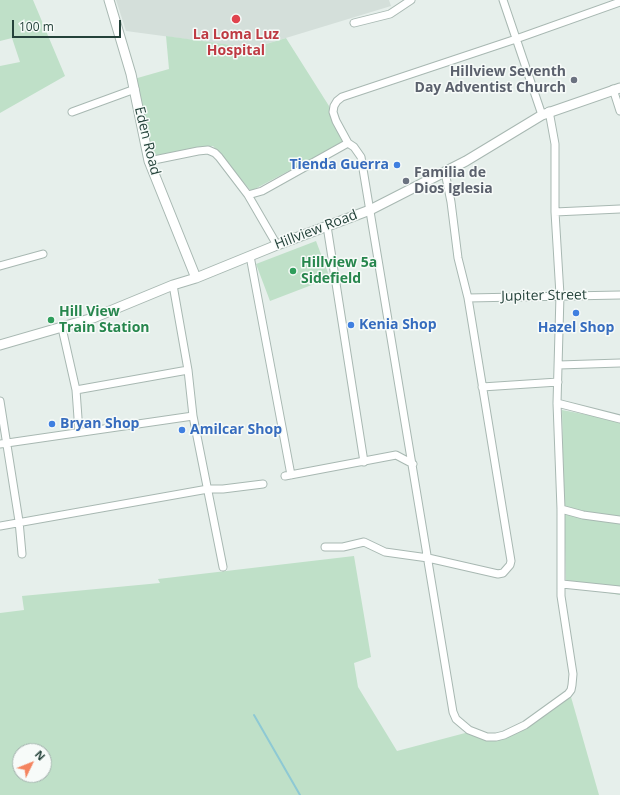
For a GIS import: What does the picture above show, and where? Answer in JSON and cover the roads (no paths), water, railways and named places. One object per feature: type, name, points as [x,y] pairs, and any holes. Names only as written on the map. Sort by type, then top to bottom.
[{"type":"street","name":"Eden Road","points":[[109,0],[135,88],[149,161],[196,278]]},
{"type":"street","points":[[354,23],[390,14],[410,0]]},
{"type":"street","points":[[502,0],[516,40],[546,113],[555,144],[556,212],[560,295],[557,403],[562,509],[562,605],[573,674],[571,690],[568,694],[525,725],[504,735],[487,737],[469,730],[456,719],[453,712],[361,157],[354,147],[348,143],[336,120],[333,112],[334,106],[342,97],[516,40],[620,2]]},
{"type":"street","points":[[72,112],[135,88]]},
{"type":"street","points":[[617,89],[620,111]]},
{"type":"street","name":"Hillview Road","points":[[0,345],[93,318],[173,285],[196,278],[277,245],[370,210],[445,172],[546,113],[617,89]]},
{"type":"street","points":[[248,195],[262,191],[348,143]]},
{"type":"street","points":[[149,161],[208,150],[215,153],[220,157],[248,195],[277,245]]},
{"type":"street","points":[[325,547],[343,547],[364,542],[385,552],[428,558],[498,574],[503,573],[510,565],[511,561],[468,298],[458,258],[451,202],[445,172]]},
{"type":"street","points":[[556,212],[620,209]]},
{"type":"street","points":[[327,226],[364,462]]},
{"type":"street","points":[[0,266],[43,254]]},
{"type":"street","points":[[250,256],[288,476],[396,455],[413,464]]},
{"type":"street","points":[[173,285],[188,370],[193,416],[223,567]]},
{"type":"street","name":"Jupiter Street","points":[[468,298],[620,295]]},
{"type":"street","points":[[62,328],[76,390],[79,432]]},
{"type":"street","points":[[559,365],[620,363]]},
{"type":"street","points":[[76,390],[188,370]]},
{"type":"street","points":[[482,387],[558,382]]},
{"type":"street","points":[[0,401],[4,443],[19,522],[22,554]]},
{"type":"street","points":[[557,403],[620,419]]},
{"type":"street","points":[[4,443],[193,416]]},
{"type":"street","points":[[0,526],[208,489],[223,489],[262,484]]},
{"type":"street","points":[[562,509],[583,515],[620,520]]},
{"type":"street","points":[[562,584],[620,590]]},
{"type":"waterway","points":[[254,715],[300,795]]},
{"type":"place","name":"La Loma Luz Hospital","points":[[236,19]]},
{"type":"place","name":"Hillview Seventh Day Adventist Church","points":[[574,80]]},
{"type":"place","name":"Tienda Guerra","points":[[397,165]]},
{"type":"place","name":"Familia de Dios Iglesia","points":[[406,181]]},
{"type":"place","name":"Hillview 5a Sidefield","points":[[293,271]]},
{"type":"place","name":"Hazel Shop","points":[[576,313]]},
{"type":"place","name":"Hill View Train Station","points":[[51,320]]},
{"type":"place","name":"Kenia Shop","points":[[351,325]]},
{"type":"place","name":"Bryan Shop","points":[[52,424]]},
{"type":"place","name":"Amilcar Shop","points":[[182,430]]}]
